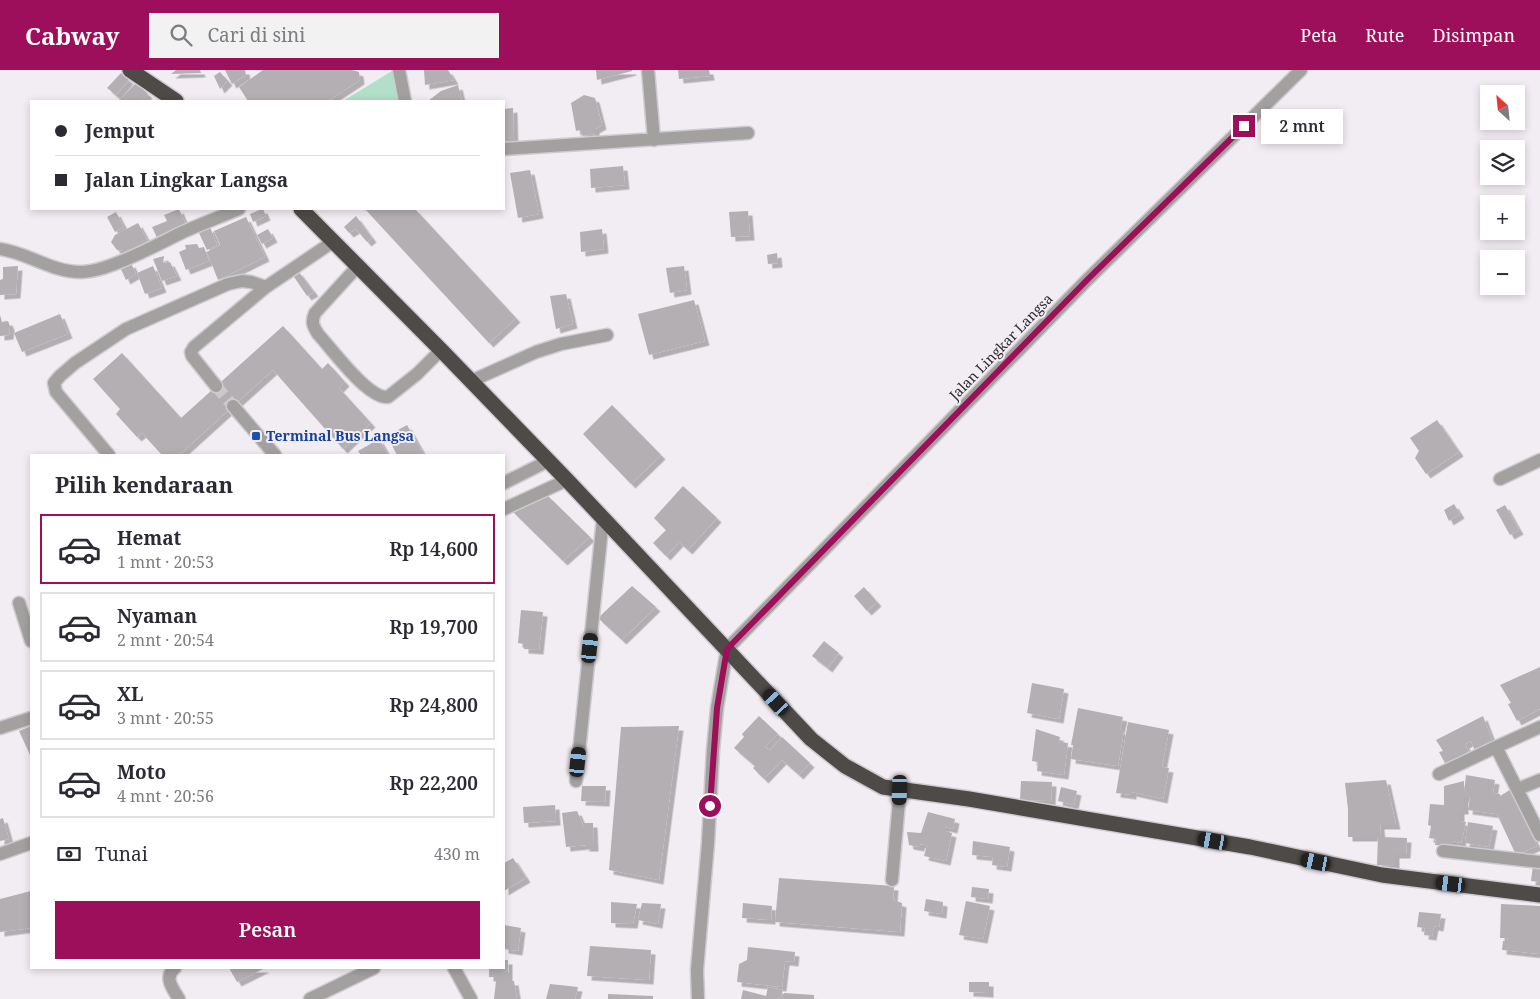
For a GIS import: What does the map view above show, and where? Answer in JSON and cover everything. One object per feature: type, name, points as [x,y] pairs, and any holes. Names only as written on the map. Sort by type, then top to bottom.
[{"type":"highway","points":[[130,70],[175,100]]},
{"type":"highway","points":[[302,210],[442,350],[776,702],[829,754],[882,787],[969,799],[1250,847],[1382,875],[1540,895]]},
{"type":"street","points":[[399,70],[405,100]]},
{"type":"street","points":[[648,70],[654,140]]},
{"type":"street","name":"Jalan Lingkar Langsa","points":[[727,649],[1088,279],[1301,70]]},
{"type":"street","points":[[505,150],[748,133]]},
{"type":"street","points":[[0,249],[13,251],[62,270],[91,272],[110,266],[237,210]]},
{"type":"street","points":[[216,386],[192,356],[192,350],[202,339],[266,287],[334,241]]},
{"type":"street","points":[[358,266],[312,320],[318,334],[357,378],[378,395],[388,397],[417,374],[442,350]]},
{"type":"street","points":[[108,454],[58,395],[54,386],[56,380],[75,364],[120,333],[161,313],[228,284],[242,281],[266,287]]},
{"type":"street","points":[[471,381],[536,352],[561,344],[606,335]]},
{"type":"street","points":[[233,406],[269,453]]},
{"type":"street","points":[[1500,479],[1540,460]]},
{"type":"street","points":[[505,482],[548,461]]},
{"type":"street","points":[[505,509],[567,480]]},
{"type":"street","points":[[576,781],[603,518]]},
{"type":"street","points":[[19,603],[30,638]]},
{"type":"street","points":[[698,999],[697,970],[717,708],[727,649]]},
{"type":"street","points":[[0,728],[30,718]]},
{"type":"street","points":[[1439,774],[1540,727]]},
{"type":"street","points":[[1496,747],[1539,831]]},
{"type":"street","points":[[1518,789],[1540,780]]},
{"type":"street","points":[[892,880],[900,790]]},
{"type":"street","points":[[0,854],[30,843]]},
{"type":"street","points":[[1443,851],[1540,862]]},
{"type":"street","points":[[174,969],[171,971],[169,978],[172,989],[180,999]]},
{"type":"street","points":[[310,999],[372,969]]},
{"type":"street","points":[[455,969],[471,999]]},
{"type":"green space","points":[[392,71],[398,100],[345,100]]},
{"type":"building","points":[[176,70],[200,70],[201,73],[171,74]]},
{"type":"building","points":[[225,70],[245,70],[246,75],[232,84]]},
{"type":"building","points":[[263,70],[352,70],[359,72],[360,80],[330,100],[247,100],[239,87]]},
{"type":"building","points":[[424,70],[448,70],[454,80],[425,85]]},
{"type":"building","points":[[596,70],[632,70],[632,71],[597,80]]},
{"type":"building","points":[[678,70],[709,70],[710,76],[679,79]]},
{"type":"building","points":[[220,72],[228,81],[220,89],[214,76]]},
{"type":"building","points":[[121,73],[129,80],[116,95],[107,88]]},
{"type":"building","points":[[136,83],[148,94],[142,100],[119,100]]},
{"type":"building","points":[[458,85],[462,100],[429,100],[441,91]]},
{"type":"building","points":[[584,95],[595,98],[602,125],[595,129],[595,134],[583,136],[580,130],[576,131],[571,103]]},
{"type":"building","points":[[513,108],[514,143],[510,146],[507,141],[505,142],[505,109]]},
{"type":"building","points":[[623,166],[625,185],[591,188],[590,169]]},
{"type":"building","points":[[530,170],[539,214],[518,218],[510,173]]},
{"type":"building","points":[[179,210],[188,229],[159,242],[152,227],[167,221],[164,215]]},
{"type":"building","points":[[263,210],[266,216],[253,222],[250,214]]},
{"type":"building","points":[[366,210],[416,210],[516,318],[489,343]]},
{"type":"building","points":[[748,211],[750,236],[731,237],[729,212]]},
{"type":"building","points":[[116,212],[124,227],[115,232],[107,217]]},
{"type":"building","points":[[356,216],[372,238],[367,242],[356,229],[349,233],[344,227]]},
{"type":"building","points":[[246,217],[265,257],[218,280],[207,252],[220,245],[214,231]]},
{"type":"building","points":[[138,223],[149,243],[133,252],[117,250],[111,242],[115,235]]},
{"type":"building","points":[[210,227],[217,245],[207,250],[199,233]]},
{"type":"building","points":[[268,229],[273,238],[262,244],[257,235]]},
{"type":"building","points":[[602,229],[604,249],[581,252],[580,232]]},
{"type":"building","points":[[197,244],[199,248],[204,247],[209,261],[186,270],[179,252],[186,249],[185,245]]},
{"type":"building","points":[[777,253],[778,263],[768,264],[767,255]]},
{"type":"building","points":[[164,256],[163,263],[170,262],[177,276],[162,281],[153,259]]},
{"type":"building","points":[[131,263],[136,274],[126,280],[120,267]]},
{"type":"building","points":[[18,266],[16,294],[0,295],[0,280],[3,279],[3,267]]},
{"type":"building","points":[[153,266],[162,288],[145,294],[137,273]]},
{"type":"building","points":[[684,266],[687,290],[670,293],[666,268]]},
{"type":"building","points":[[298,271],[314,292],[307,296],[292,274]]},
{"type":"building","points":[[566,294],[573,324],[556,329],[550,296]]},
{"type":"building","points":[[694,300],[705,341],[649,355],[638,314]]},
{"type":"building","points":[[60,314],[68,334],[22,352],[14,333]]},
{"type":"building","points":[[0,315],[2,322],[8,321],[10,326],[9,335],[0,336]]},
{"type":"building","points":[[283,326],[322,369],[328,363],[345,382],[339,388],[371,423],[343,449],[273,370],[180,454],[161,454],[142,433],[137,437],[116,414],[120,409],[93,379],[122,353],[181,418]]},
{"type":"building","points":[[612,405],[661,455],[631,484],[583,434]]},
{"type":"building","points":[[1437,420],[1459,452],[1426,474],[1415,458],[1419,451],[1410,438]]},
{"type":"building","points":[[407,425],[423,454],[396,454],[387,436]]},
{"type":"building","points":[[379,439],[387,454],[360,454],[358,451]]},
{"type":"building","points":[[683,486],[717,518],[688,550],[679,542],[666,556],[653,543],[666,530],[654,518]]},
{"type":"building","points":[[548,496],[590,537],[563,561],[512,511]]},
{"type":"building","points":[[1454,504],[1460,514],[1449,521],[1444,510]]},
{"type":"building","points":[[1505,505],[1519,530],[1510,535],[1496,510]]},
{"type":"building","points":[[632,586],[656,607],[622,640],[598,618]]},
{"type":"building","points":[[864,587],[877,602],[867,611],[854,596]]},
{"type":"building","points":[[521,610],[543,612],[539,650],[524,649],[524,644],[518,643]]},
{"type":"building","points":[[824,641],[839,653],[828,668],[812,656]]},
{"type":"building","points":[[1540,667],[1540,709],[1517,721],[1508,704],[1511,703],[1500,685]]},
{"type":"building","points":[[1032,683],[1064,689],[1059,719],[1027,713]]},
{"type":"building","points":[[1078,708],[1123,717],[1120,730],[1124,730],[1118,766],[1071,759],[1073,745],[1071,745]]},
{"type":"building","points":[[759,716],[778,734],[765,747],[770,750],[782,737],[810,763],[799,775],[782,760],[764,779],[753,768],[755,766],[734,748],[744,737],[742,734]]},
{"type":"building","points":[[1483,716],[1494,745],[1476,753],[1471,741],[1465,744],[1470,756],[1447,767],[1439,752],[1443,751],[1436,740]]},
{"type":"building","points":[[1128,722],[1169,730],[1162,767],[1169,768],[1163,799],[1132,792],[1132,795],[1116,793]]},
{"type":"building","points":[[30,726],[30,755],[19,731]]},
{"type":"building","points":[[679,726],[659,880],[609,870],[621,727]]},
{"type":"building","points":[[1036,729],[1060,737],[1059,742],[1068,743],[1064,775],[1037,771],[1038,762],[1032,761]]},
{"type":"building","points":[[1466,775],[1495,780],[1493,793],[1500,794],[1500,796],[1513,788],[1536,828],[1530,831],[1537,846],[1516,855],[1497,814],[1468,810],[1470,797],[1464,797],[1464,810],[1460,810],[1460,821],[1466,822],[1461,843],[1453,841],[1453,846],[1435,845],[1436,839],[1429,838],[1431,826],[1428,825],[1430,804],[1444,805],[1444,786],[1464,781],[1464,793]]},
{"type":"building","points":[[1386,780],[1396,825],[1380,825],[1381,837],[1407,838],[1406,854],[1395,854],[1395,866],[1377,865],[1378,837],[1348,837],[1348,809],[1345,783]]},
{"type":"building","points":[[1021,781],[1052,782],[1051,801],[1020,800]]},
{"type":"building","points":[[582,786],[606,786],[605,802],[581,801]]},
{"type":"building","points":[[1061,787],[1077,791],[1074,805],[1058,801]]},
{"type":"building","points":[[555,805],[556,821],[524,823],[523,807]]},
{"type":"building","points":[[577,811],[584,827],[584,823],[593,823],[594,847],[584,847],[586,845],[566,847],[562,813]]},
{"type":"building","points":[[928,812],[955,819],[953,829],[945,827],[945,831],[952,833],[946,861],[924,856],[927,845],[920,844],[920,847],[909,845],[907,832],[921,833]]},
{"type":"building","points":[[3,818],[9,839],[0,841],[0,819]]},
{"type":"building","points":[[1468,822],[1493,826],[1489,847],[1465,843]]},
{"type":"building","points":[[973,841],[1010,847],[1007,867],[992,865],[993,857],[972,855]]},
{"type":"building","points":[[513,858],[526,878],[505,890],[505,862]]},
{"type":"building","points":[[1533,865],[1540,866],[1540,882],[1531,881]]},
{"type":"building","points":[[779,878],[894,886],[893,900],[902,903],[900,932],[775,922]]},
{"type":"building","points":[[972,887],[989,889],[988,899],[971,897]]},
{"type":"building","points":[[30,891],[30,928],[0,932],[0,899]]},
{"type":"building","points":[[926,899],[943,902],[942,914],[924,911]]},
{"type":"building","points":[[966,901],[990,906],[983,939],[959,935]]},
{"type":"building","points":[[611,902],[637,904],[633,924],[611,923]]},
{"type":"building","points":[[642,903],[661,904],[658,924],[638,920]]},
{"type":"building","points":[[743,903],[772,906],[771,920],[742,918]]},
{"type":"building","points":[[1501,904],[1540,906],[1540,954],[1502,950],[1503,941],[1507,941],[1508,938],[1500,938]]},
{"type":"building","points":[[1419,912],[1441,914],[1439,927],[1434,926],[1432,936],[1424,935],[1425,928],[1417,927]]},
{"type":"building","points":[[505,925],[521,928],[518,951],[505,949]]},
{"type":"building","points":[[590,946],[651,950],[649,980],[587,976]]},
{"type":"building","points":[[748,947],[795,952],[794,962],[785,961],[782,987],[737,982],[739,964],[747,960]]},
{"type":"building","points":[[505,960],[508,960],[508,977],[489,977],[489,969],[505,969]]},
{"type":"building","points":[[230,969],[263,969],[237,982]]},
{"type":"building","points":[[496,981],[514,981],[517,999],[494,999]]},
{"type":"building","points":[[969,982],[989,982],[989,993],[969,992]]},
{"type":"building","points":[[550,984],[578,987],[575,999],[546,999]]},
{"type":"building","points":[[768,987],[783,990],[780,999],[741,999],[743,990],[766,996]]},
{"type":"building","points":[[784,993],[814,995],[814,999],[782,999]]},
{"type":"building","points":[[608,994],[653,996],[653,999],[608,999]]},
{"type":"tunnel","points":[[216,386],[233,406]]},
{"type":"place","name":"Terminal Bus Langsa","points":[[256,436]]},
{"type":"route","points":[[710,806],[717,708],[727,649],[1088,279],[1244,126]]}]
